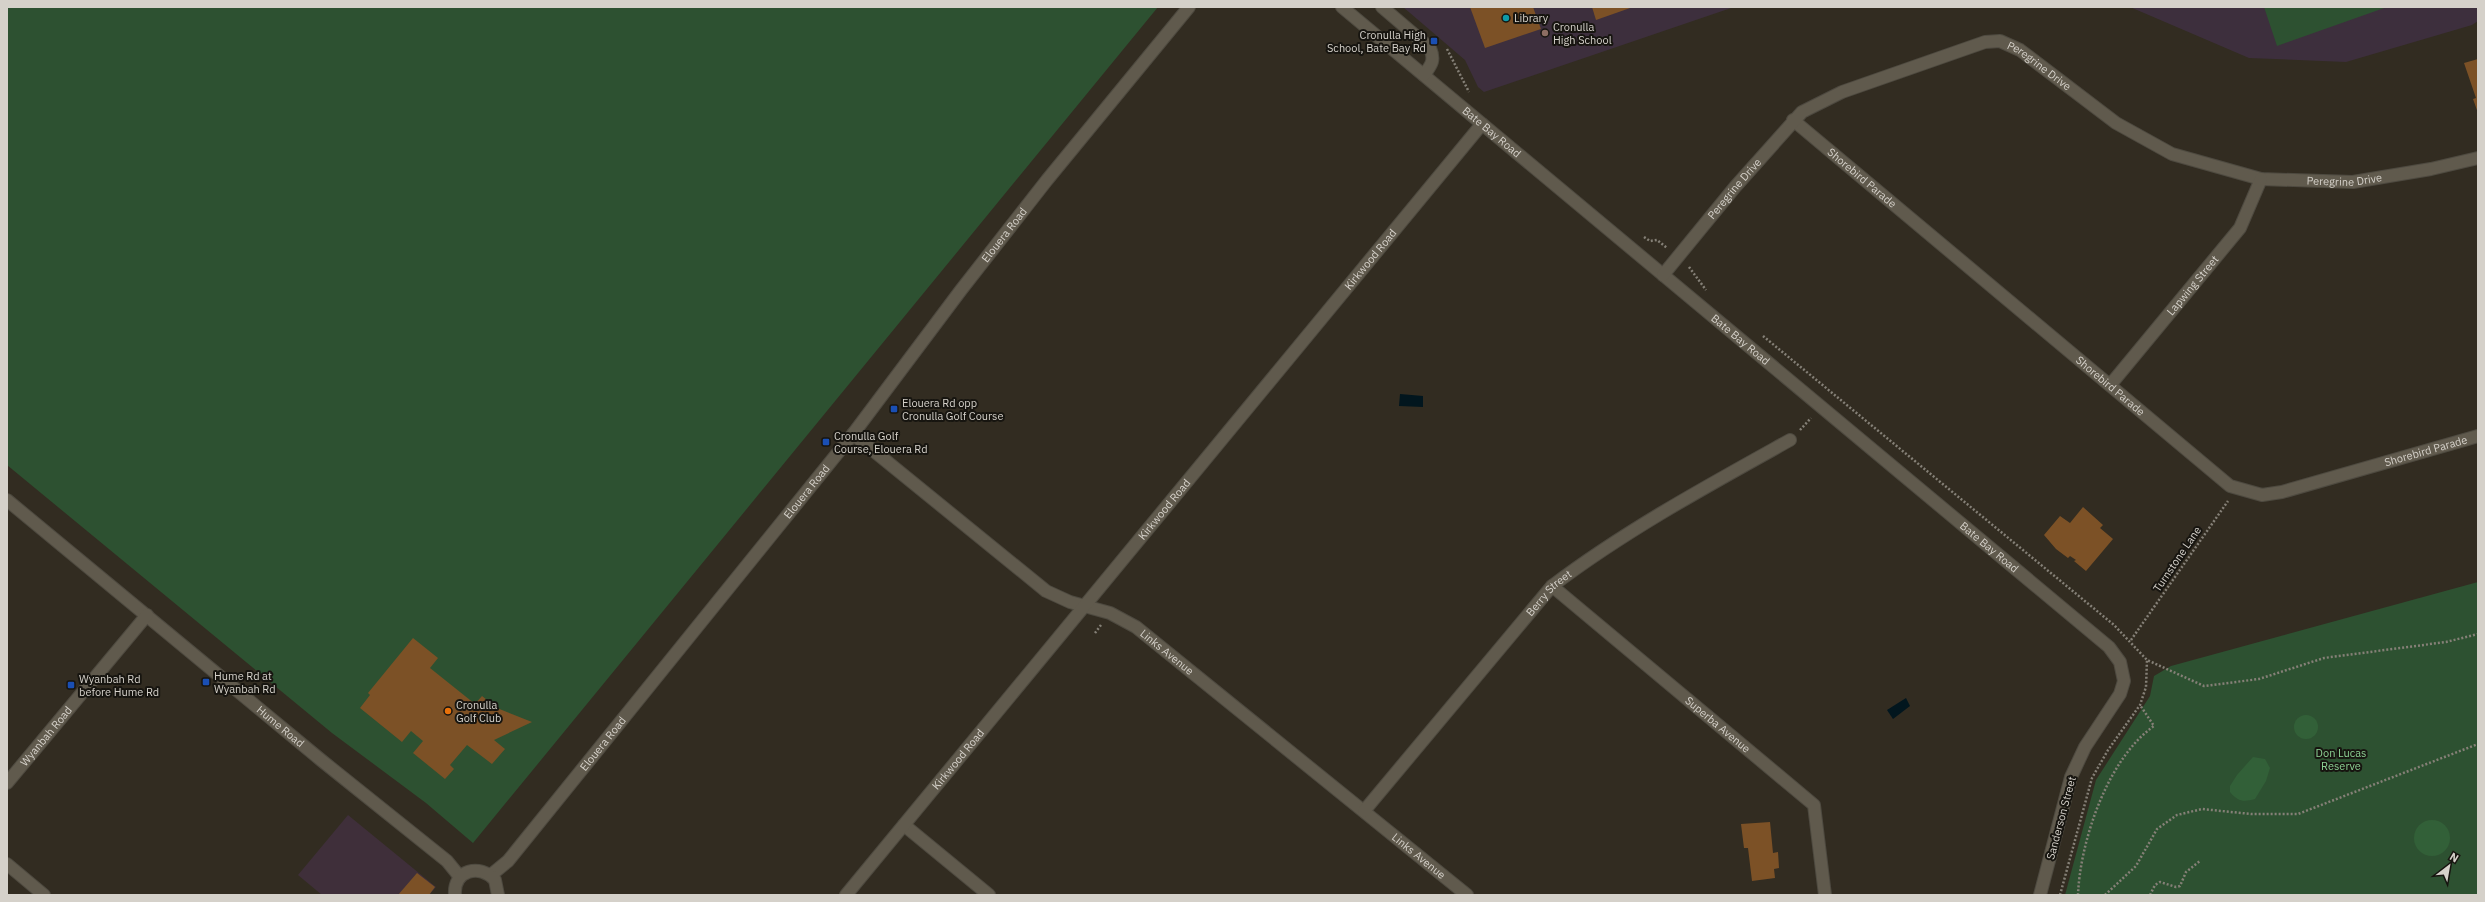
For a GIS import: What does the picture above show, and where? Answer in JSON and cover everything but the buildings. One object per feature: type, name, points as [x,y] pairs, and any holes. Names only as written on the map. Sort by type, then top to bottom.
[{"type":"street","name":"Elouera Road","points":[[491,875],[508,861],[853,434],[961,290],[1038,192],[1189,7]]},
{"type":"street","name":"Bate Bay Road","points":[[1342,7],[2109,647],[2120,662],[2124,681]]},
{"type":"street","points":[[1382,7],[1430,48],[1434,57],[1433,64],[1424,75]]},
{"type":"street","name":"Peregrine Drive","points":[[1663,275],[1793,120],[1802,112],[1842,92],[1985,42],[2000,41],[2020,50],[2116,123],[2172,154],[2261,179],[2352,182],[2431,169],[2478,158]]},
{"type":"street","name":"Shorebird Parade","points":[[1793,120],[2111,384],[2230,486],[2262,495],[2282,492],[2478,436]]},
{"type":"street","name":"Kirkwood Road","points":[[846,895],[1086,606],[1482,124]]},
{"type":"street","name":"Lapwing Street","points":[[2111,384],[2240,228],[2261,179]]},
{"type":"street","name":"Links Avenue","points":[[853,434],[1041,587],[1058,598],[1110,613],[1136,627],[1467,895]]},
{"type":"street","name":"Berry Street","points":[[1364,811],[1552,586],[1574,570],[1698,491],[1790,440]]},
{"type":"street","name":"Hume Road","points":[[7,500],[447,861],[460,877]]},
{"type":"street","name":"Superba Avenue","points":[[1552,586],[1814,805],[1825,895]]},
{"type":"street","name":"Wyanbah Road","points":[[7,783],[147,615]]},
{"type":"street","name":"Sanderson Street","points":[[2040,895],[2071,777],[2085,747],[2120,694],[2124,681]]},
{"type":"street","points":[[904,825],[989,895]]},
{"type":"street","points":[[7,864],[44,895]]},
{"type":"street","points":[[455,895],[455,890],[460,877],[472,870],[478,870],[491,875],[498,885],[498,895]]},
{"type":"path","points":[[1443,44],[1451,53],[1463,84],[1475,97]]},
{"type":"path","points":[[1639,233],[1650,241],[1656,240],[1663,246]]},
{"type":"path","points":[[1695,273],[1712,295]]},
{"type":"path","points":[[1762,336],[2131,640],[2147,660],[2204,686],[2259,679],[2324,658],[2446,642],[2478,634]]},
{"type":"path","points":[[1790,440],[1821,407]]},
{"type":"path","name":"Turnstone Lane","points":[[2131,640],[2224,504],[2241,490]]},
{"type":"path","points":[[2060,895],[2092,778],[2108,750],[2140,705],[2146,688],[2147,660]]},
{"type":"path","points":[[2078,895],[2082,864],[2104,790],[2112,774],[2139,736],[2154,726],[2140,705]]},
{"type":"path","points":[[2105,895],[2136,866],[2157,830],[2177,816],[2202,809],[2251,814],[2298,814],[2478,744]]},
{"type":"path","points":[[2150,895],[2155,885],[2160,882],[2176,887],[2180,886],[2186,872],[2200,861]]},
{"type":"shaded area","name":"Cronulla High School","points":[[1403,7],[1734,7],[1484,92],[1478,87],[1465,60]]},
{"type":"shaded area","points":[[2130,7],[2478,7],[2478,21],[2472,25],[2346,62],[2249,58]]},
{"type":"shaded area","points":[[348,815],[436,887],[429,895],[322,895],[298,875]]},
{"type":"green space","points":[[7,7],[1158,7],[473,843],[426,803],[332,733],[7,465]]},
{"type":"green space","points":[[2264,7],[2387,7],[2277,46]]},
{"type":"green space","name":"Don Lucas Reserve","points":[[2478,582],[2478,895],[2065,895],[2096,780],[2150,696],[2154,676],[2171,666]]},
{"type":"green space","points":[[2306,715],[2314,719],[2318,727],[2314,735],[2306,739],[2298,735],[2294,727],[2298,719]]},
{"type":"green space","points":[[2253,757],[2265,759],[2270,768],[2266,781],[2255,799],[2248,801],[2241,800],[2236,798],[2230,792],[2230,786],[2237,775]]},
{"type":"green space","points":[[2435,820],[2445,825],[2449,831],[2449,845],[2445,851],[2439,855],[2429,856],[2419,851],[2415,845],[2414,835],[2419,825],[2425,821]]},
{"type":"water","points":[[1400,394],[1423,396],[1423,407],[1399,406]]},
{"type":"water","points":[[1906,698],[1910,706],[1893,719],[1887,710]]},
{"type":"place","name":"Library","points":[[1506,18]]},
{"type":"place","name":"Cronulla High School","points":[[1545,33]]},
{"type":"place","name":"Cronulla High School, Bate Bay Rd","points":[[1434,41]]},
{"type":"place","name":"Elouera Rd opp Cronulla Golf Course","points":[[894,409]]},
{"type":"place","name":"Cronulla Golf Course, Elouera Rd","points":[[826,442]]},
{"type":"place","name":"Hume Rd at Wyanbah Rd","points":[[206,682]]},
{"type":"place","name":"Wyanbah Rd before Hume Rd","points":[[71,685]]},
{"type":"place","name":"Cronulla Golf Club","points":[[448,711]]}]
